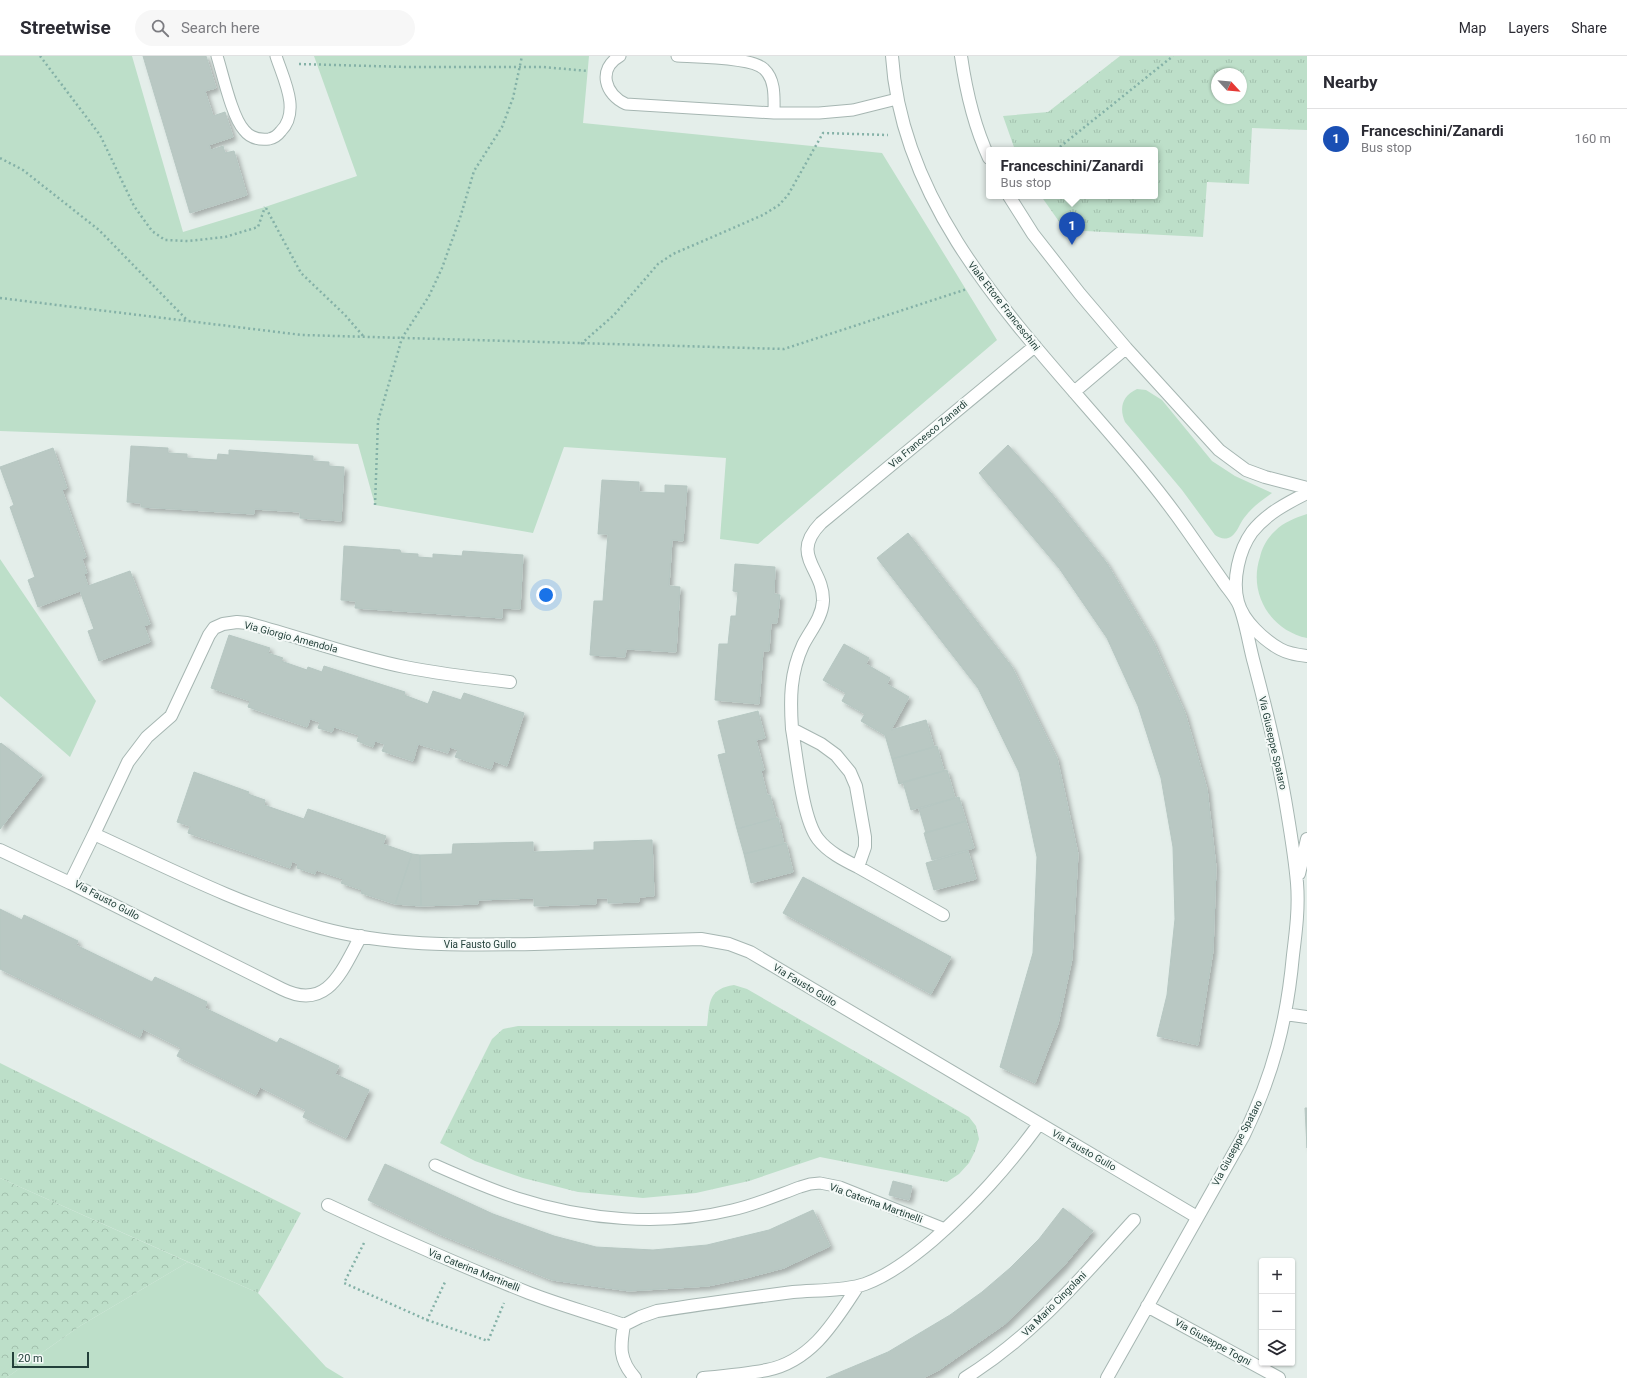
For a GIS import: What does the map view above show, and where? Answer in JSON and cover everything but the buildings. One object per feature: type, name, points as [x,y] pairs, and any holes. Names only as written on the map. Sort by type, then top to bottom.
[{"type":"street","name":"Viale Ettore Franceschini","points":[[892,56],[897,99],[906,136],[916,161],[956,239],[984,282],[1035,346],[1147,476],[1182,522],[1252,626],[1270,643],[1288,652],[1307,656]]},
{"type":"street","points":[[961,56],[965,85],[972,114],[986,150]]},
{"type":"street","points":[[1011,199],[1033,234],[1080,294],[1126,348],[1227,457],[1246,470],[1265,477],[1307,488]]},
{"type":"street","name":"Via Francesco Zanardi","points":[[943,915],[844,860],[827,848],[818,839],[812,828],[805,806],[792,729],[790,699],[793,672],[803,646],[815,625],[822,608],[822,592],[808,557],[807,546],[810,536],[821,522],[1035,346]]},
{"type":"street","points":[[1074,392],[1126,348]]},
{"type":"street","points":[[1238,604],[1236,586],[1237,577],[1240,558],[1247,540],[1264,520],[1282,506],[1307,493]]},
{"type":"street","name":"Via Giuseppe Spataro","points":[[1107,1378],[1244,1135],[1257,1108],[1270,1074],[1286,1014],[1295,944],[1297,885],[1285,799],[1272,735],[1238,604]]},
{"type":"street","name":"Via Giorgio Amendola","points":[[94,834],[128,762],[148,737],[171,716],[204,643],[214,628],[218,625],[231,622],[247,623],[405,667],[441,674],[510,682]]},
{"type":"street","points":[[792,729],[821,744],[836,755],[850,772],[856,786],[865,837],[865,847],[858,867]]},
{"type":"street","name":"Via Fausto Gullo","points":[[361,936],[340,972],[326,990],[313,995],[300,996],[286,991],[70,883],[94,834],[218,891],[251,904],[322,928],[361,936],[402,942],[459,945],[701,939],[729,944],[750,952],[1197,1217]]},
{"type":"street","name":"Via Giuseppe Spataro","points":[[1297,885],[1307,839]]},
{"type":"street","points":[[0,850],[70,883]]},
{"type":"street","points":[[1286,1014],[1307,1017]]},
{"type":"street","points":[[635,1378],[627,1368],[622,1352],[621,1344],[624,1325],[640,1317],[662,1310],[793,1292],[858,1286],[872,1281],[894,1270],[945,1229],[980,1196],[1002,1172],[1039,1124]]},
{"type":"street","name":"Via Caterina Martinelli","points":[[328,1205],[455,1263],[510,1285],[624,1325]]},
{"type":"street","name":"Via Mario Cingolani","points":[[965,1378],[1004,1352],[1047,1314],[1134,1220]]},
{"type":"street","points":[[703,1378],[767,1370],[791,1361],[808,1350],[821,1338],[834,1322],[858,1286]]},
{"type":"street","name":"Via Giuseppe Togni","points":[[1147,1306],[1279,1378]]},
{"type":"lane","points":[[217,56],[236,118],[245,132],[257,139],[272,138],[285,128],[289,120],[289,97],[277,60]]},
{"type":"lane","points":[[620,56],[611,64],[607,72],[606,80],[612,95],[626,104],[774,113],[853,110],[897,99]]},
{"type":"lane","points":[[677,56],[747,61],[764,69],[770,77],[773,86],[774,113]]},
{"type":"lane","name":"Via Caterina Martinelli","points":[[435,1165],[516,1198],[587,1215],[614,1218],[685,1217],[731,1210],[805,1185],[820,1183],[840,1187],[945,1229]]},
{"type":"path","points":[[40,56],[100,134],[134,206],[152,231],[165,240],[188,241],[225,238],[258,227],[266,207],[301,273],[364,337]]},
{"type":"path","points":[[375,505],[378,421],[402,338],[429,296],[442,268],[460,218],[474,171],[502,127],[513,98],[522,56]]},
{"type":"path","points":[[1060,147],[1173,56]]},
{"type":"path","points":[[277,60],[586,70],[606,80]]},
{"type":"path","points":[[581,344],[614,315],[658,264],[673,254],[763,215],[779,205],[788,195],[823,133],[906,136]]},
{"type":"path","points":[[0,158],[24,170],[99,230],[188,321]]},
{"type":"path","points":[[0,298],[302,335],[784,349],[961,292],[984,282]]},
{"type":"path","points":[[372,1226],[344,1283],[427,1320],[488,1341],[510,1285]]},
{"type":"path","points":[[427,1320],[455,1263]]},
{"type":"green space","points":[[0,56],[132,56],[183,232],[265,207],[357,176],[314,56],[589,56],[583,123],[882,153],[997,340],[758,544],[720,539],[726,458],[564,447],[533,533],[375,505],[358,444],[0,431]]},
{"type":"green space","points":[[1120,56],[1307,56],[1307,130],[1252,128],[1249,184],[1207,182],[1203,237],[1065,230],[1043,199],[1158,199],[1158,147],[1014,147],[1003,116],[1048,112]]},
{"type":"green space","points":[[1137,389],[1146,390],[1162,400],[1212,461],[1235,476],[1272,493],[1250,510],[1232,536],[1224,538],[1215,535],[1182,490],[1125,422],[1122,412],[1123,403],[1128,395]]},
{"type":"green space","points":[[1307,514],[1307,638],[1294,634],[1282,627],[1265,608],[1257,584],[1257,570],[1262,550],[1270,536],[1286,523]]},
{"type":"green space","points":[[0,559],[96,701],[70,757],[0,696]]},
{"type":"green space","points":[[734,985],[747,989],[969,1117],[976,1126],[979,1139],[969,1163],[959,1174],[947,1182],[820,1157],[749,1181],[696,1193],[643,1198],[578,1192],[523,1178],[475,1161],[440,1143],[492,1039],[503,1029],[518,1026],[707,1026],[710,1004],[714,994],[725,987]]},
{"type":"green space","points":[[0,1063],[301,1213],[258,1293],[0,1178]]},
{"type":"green space","points":[[0,1178],[188,1262],[80,1326],[6,1378],[0,1378]]},
{"type":"green space","points":[[188,1262],[258,1293],[326,1367],[344,1378],[6,1378],[80,1326]]},
{"type":"place","name":"Franceschini/Zanardi","points":[[1072,245]]}]
